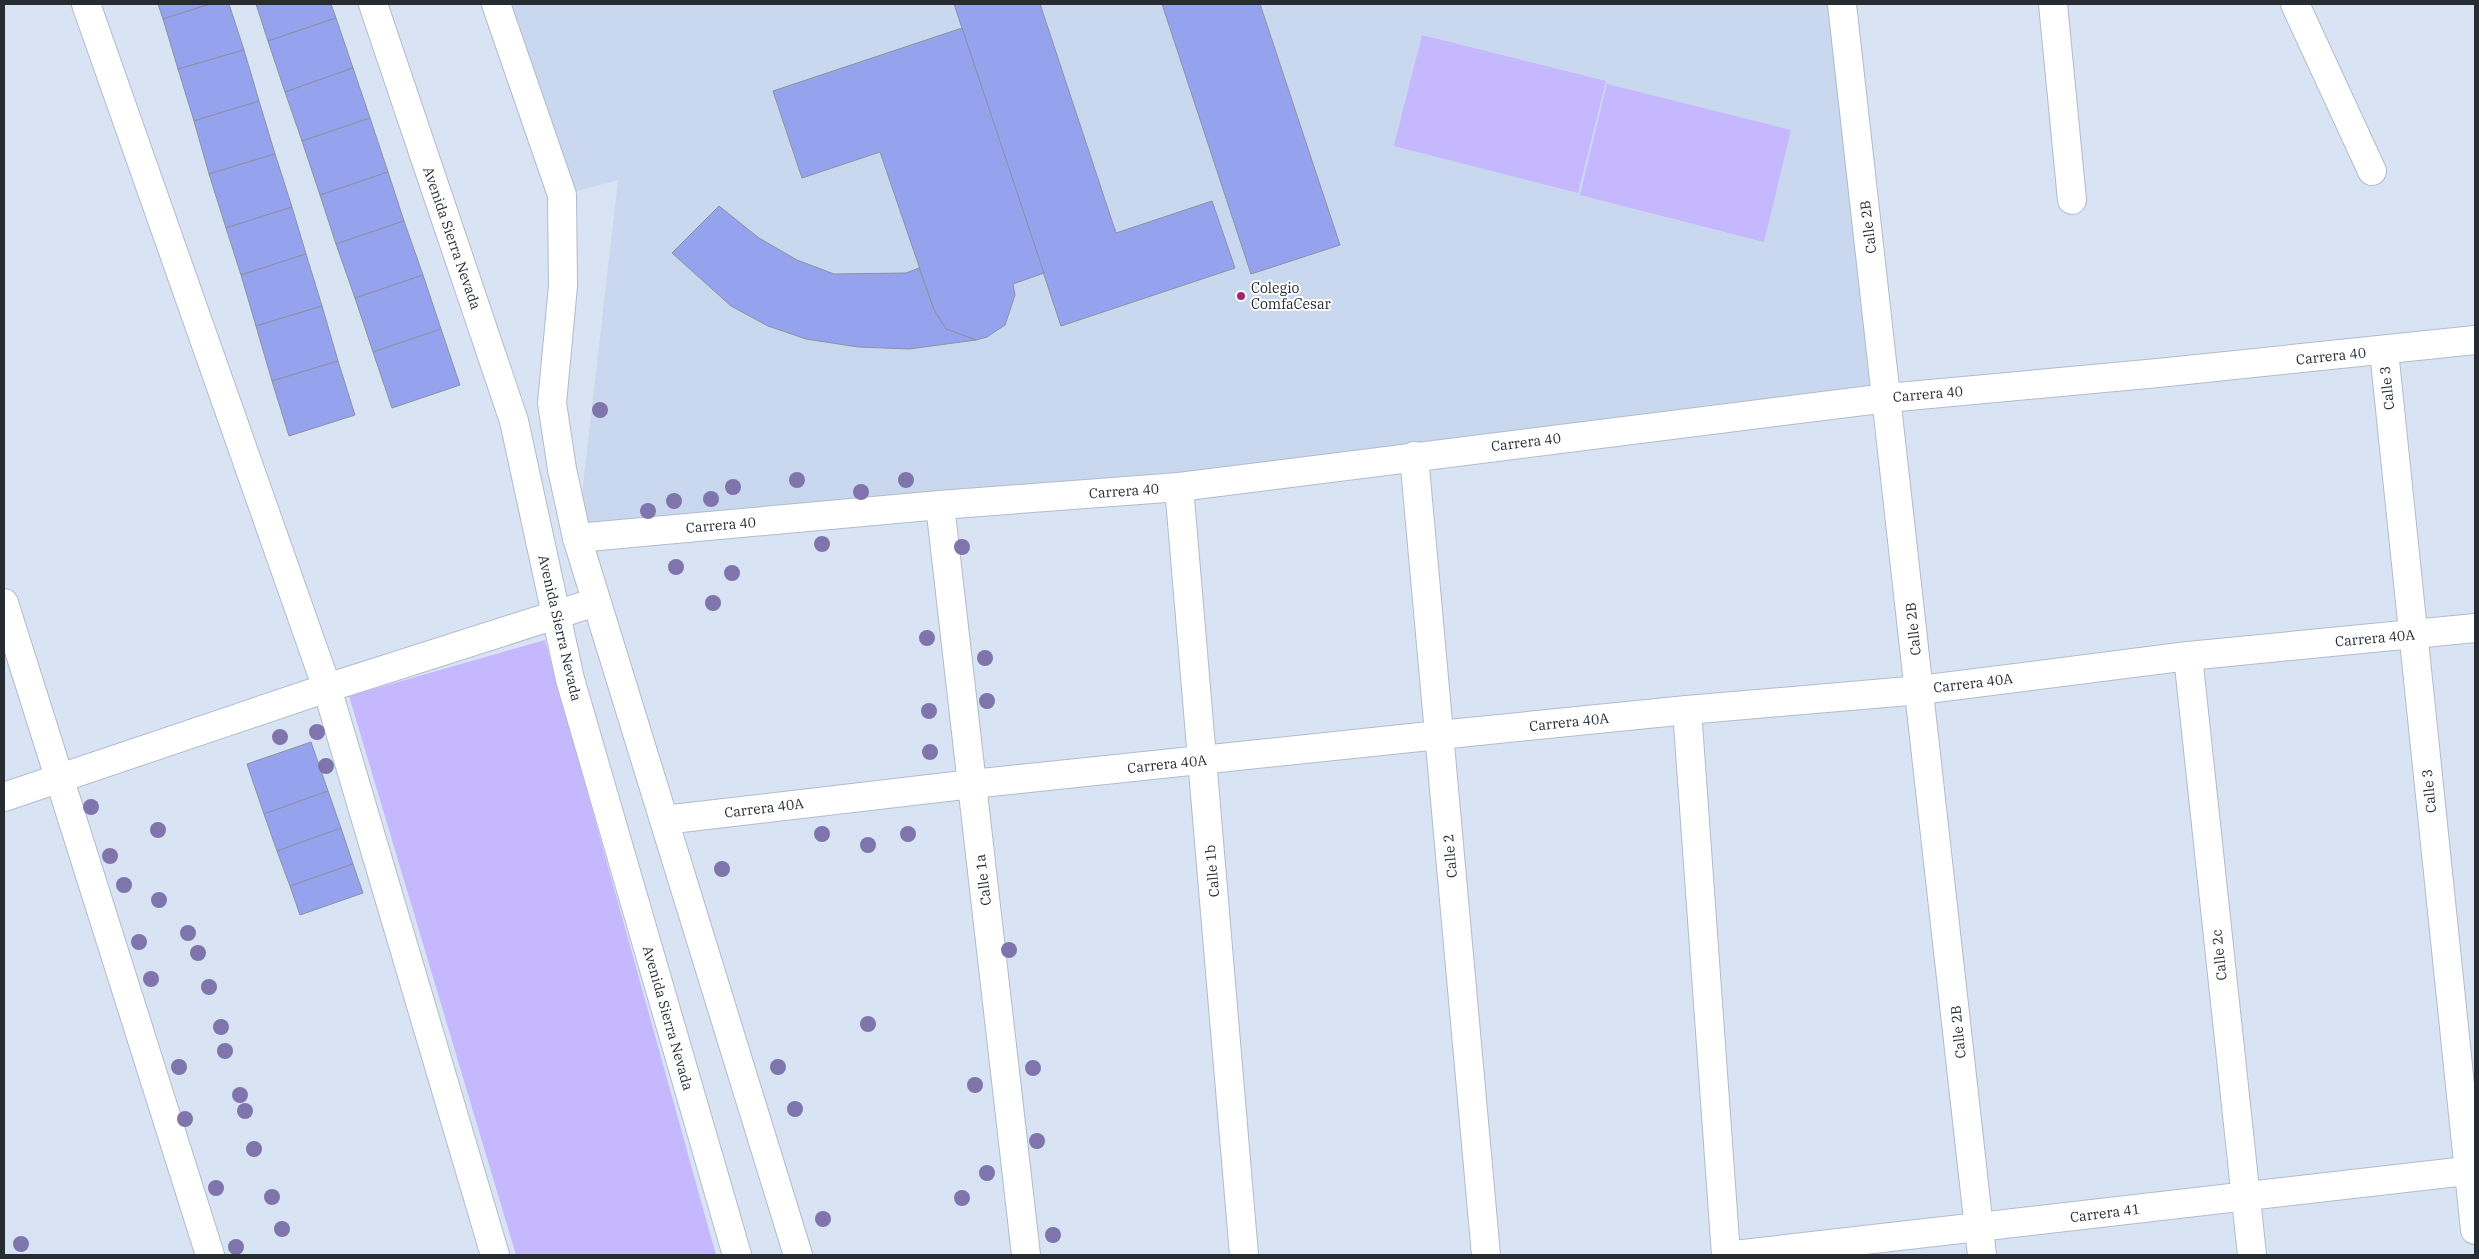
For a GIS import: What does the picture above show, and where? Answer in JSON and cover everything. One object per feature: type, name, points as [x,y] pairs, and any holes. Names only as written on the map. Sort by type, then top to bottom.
[{"type":"street","points":[[86,4],[326,688],[495,1255]]},
{"type":"street","name":"Avenida Sierra Nevada","points":[[372,4],[514,421],[570,679],[737,1255]]},
{"type":"street","points":[[496,4],[562,195],[563,286],[552,403],[562,469],[576,538],[798,1255]]},
{"type":"street","name":"Calle 2B","points":[[1842,4],[1888,398],[1982,1255]]},
{"type":"street","points":[[2053,4],[2072,200]]},
{"type":"street","points":[[2295,4],[2372,171]]},
{"type":"street","name":"Carrera 40","points":[[576,538],[940,505],[1179,487],[1888,398],[2384,351],[2475,340]]},
{"type":"street","name":"Calle 3","points":[[2384,351],[2412,634],[2472,1170],[2475,1230]]},
{"type":"street","name":"Calle 2","points":[[1414,456],[1486,1255]]},
{"type":"street","name":"Calle 1b","points":[[1179,487],[1244,1255]]},
{"type":"street","name":"Calle 1a","points":[[940,505],[1026,1255]]},
{"type":"street","points":[[4,797],[326,688],[596,602]]},
{"type":"street","points":[[4,603],[210,1255]]},
{"type":"street","name":"Carrera 40A","points":[[664,820],[972,784],[1687,710],[1920,690],[2188,656],[2475,628]]},
{"type":"street","name":"Calle 2c","points":[[2188,656],[2252,1255]]},
{"type":"street","points":[[1687,710],[1726,1255]]},
{"type":"street","name":"Carrera 41","points":[[1734,1255],[2472,1170]]},
{"type":"shaded area","name":"Colegio ComfaCesar","points":[[496,4],[1844,4],[1887,398],[577,538],[618,180],[562,195]]},
{"type":"shaded area","points":[[1422,35],[1606,81],[1578,193],[1394,146]]},
{"type":"shaded area","points":[[1607,84],[1791,130],[1764,242],[1580,195]]},
{"type":"shaded area","points":[[545,640],[716,1255],[516,1255],[349,696]]},
{"type":"building","points":[[158,4],[210,4],[163,19]]},
{"type":"building","points":[[210,4],[229,4],[244,50],[178,69],[163,19]]},
{"type":"building","points":[[256,4],[331,4],[336,18],[268,41]]},
{"type":"building","points":[[954,4],[1040,4],[1116,233],[1212,201],[1235,268],[1061,326]]},
{"type":"building","points":[[1162,4],[1260,4],[1340,245],[1251,274]]},
{"type":"building","points":[[336,18],[353,68],[285,92],[268,41]]},
{"type":"building","points":[[962,28],[1044,273],[1013,284],[1015,295],[1005,325],[987,337],[976,340],[946,329],[934,310],[880,152],[802,178],[773,91]]},
{"type":"building","points":[[244,50],[259,101],[194,121],[178,69]]},
{"type":"building","points":[[353,68],[370,118],[302,141],[285,92]]},
{"type":"building","points":[[259,101],[275,154],[209,174],[194,121]]},
{"type":"building","points":[[370,118],[388,172],[320,195],[302,141]]},
{"type":"building","points":[[275,154],[292,207],[226,228],[209,174]]},
{"type":"building","points":[[388,172],[404,221],[336,244],[320,195]]},
{"type":"building","points":[[719,206],[759,238],[797,260],[834,274],[906,273],[919,268],[934,310],[946,329],[976,340],[909,349],[858,347],[806,339],[768,326],[731,306],[672,253]]},
{"type":"building","points":[[292,207],[306,254],[241,275],[226,228]]},
{"type":"building","points":[[404,221],[423,275],[355,298],[336,244]]},
{"type":"building","points":[[306,254],[322,306],[256,326],[241,275]]},
{"type":"building","points":[[423,275],[441,329],[373,352],[355,298]]},
{"type":"building","points":[[322,306],[338,361],[272,381],[256,326]]},
{"type":"building","points":[[441,329],[460,385],[392,408],[373,352]]},
{"type":"building","points":[[338,361],[355,415],[289,436],[272,381]]},
{"type":"building","points":[[311,742],[328,791],[264,814],[247,764]]},
{"type":"building","points":[[328,791],[341,828],[277,851],[264,814]]},
{"type":"building","points":[[341,828],[353,864],[290,886],[277,851]]},
{"type":"building","points":[[353,864],[363,893],[300,915],[290,886]]},
{"type":"place","name":"Colegio ComfaCesar","points":[[1241,296]]}]
